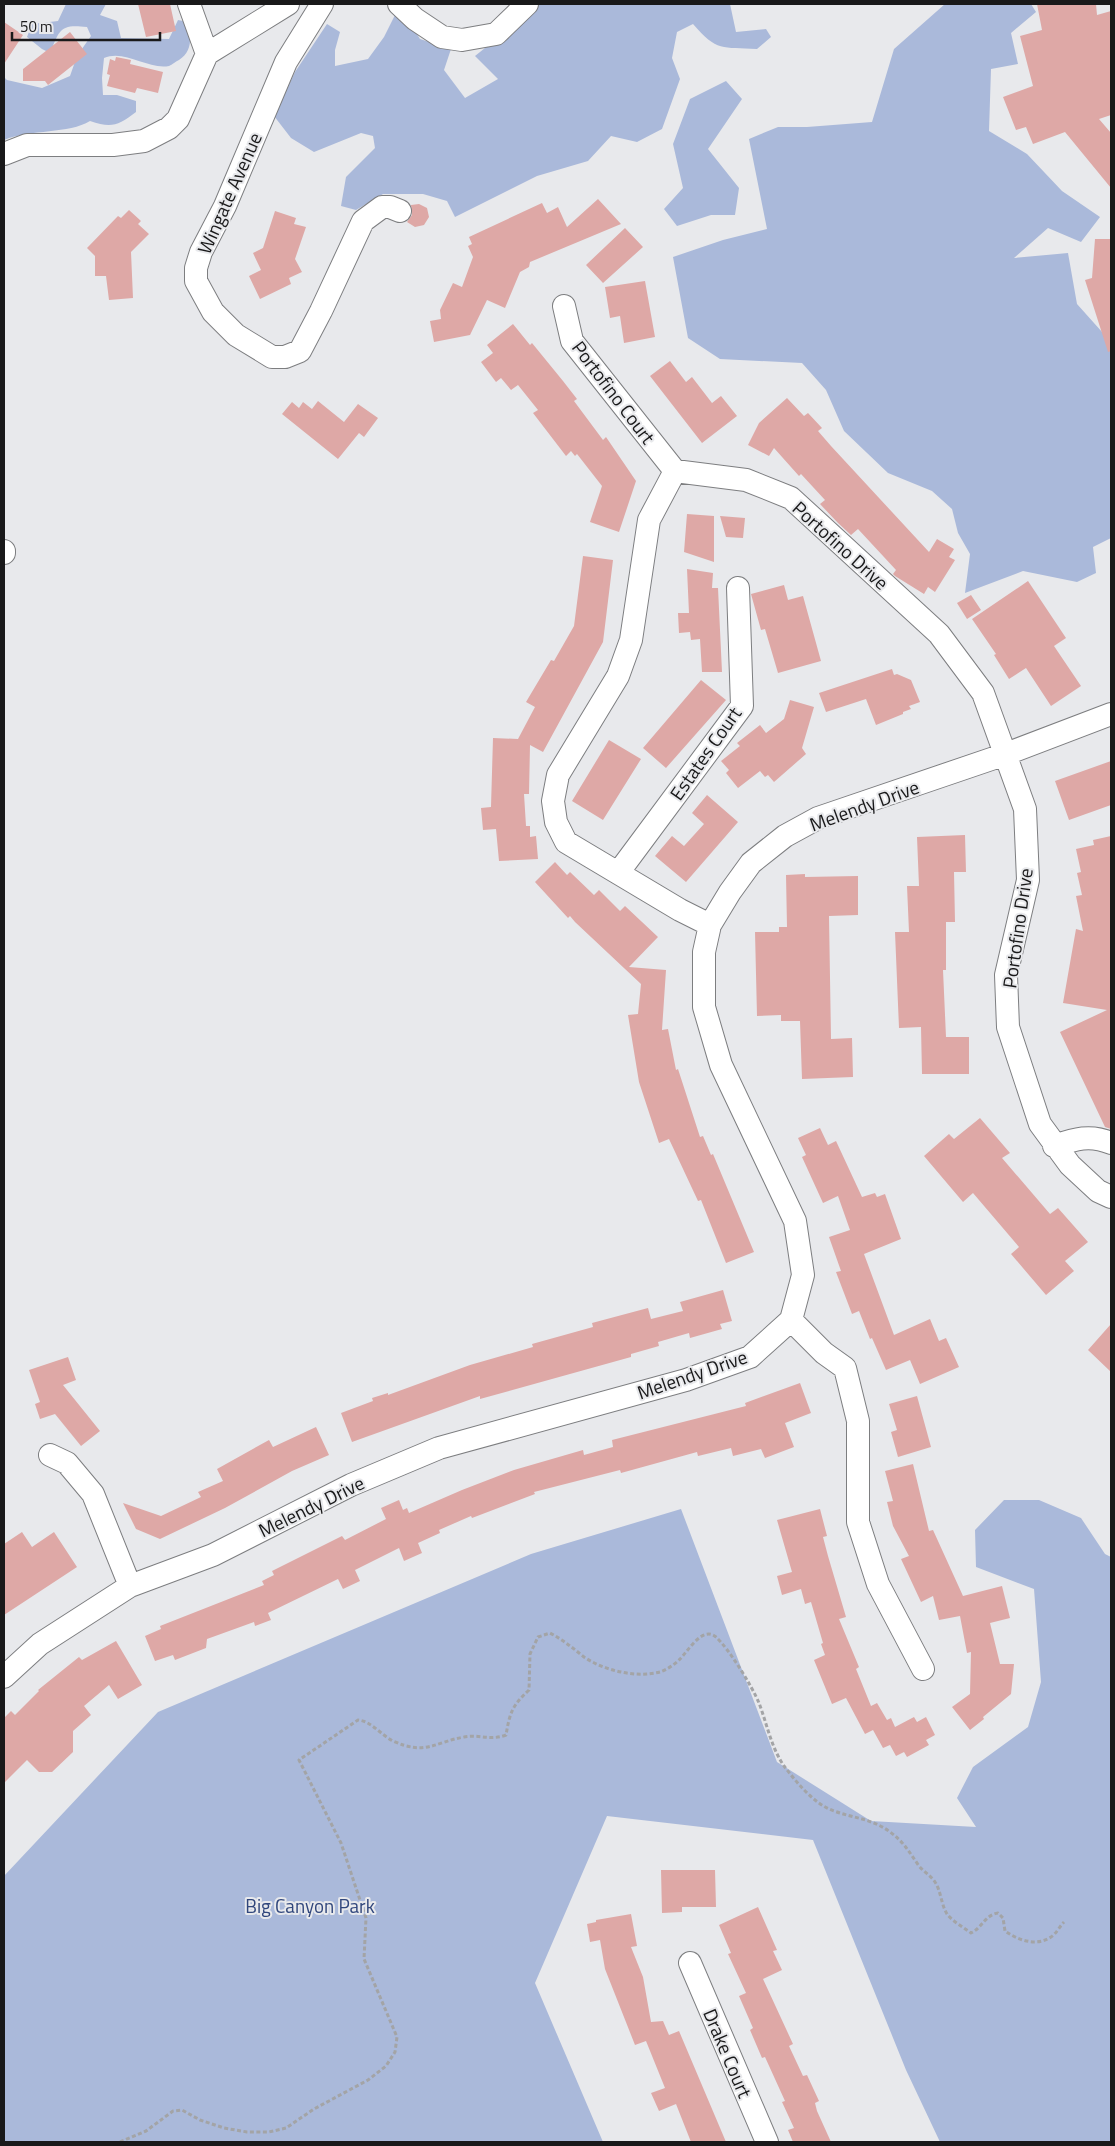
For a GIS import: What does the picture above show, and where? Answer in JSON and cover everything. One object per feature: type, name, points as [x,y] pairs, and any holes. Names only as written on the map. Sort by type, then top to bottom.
[{"type":"street","points":[[188,4],[207,54]]},
{"type":"street","points":[[4,154],[27,145],[113,145],[144,141],[169,128],[178,119],[207,54],[288,4]]},
{"type":"street","name":"Wingate Avenue","points":[[322,4],[286,62],[225,206],[201,252],[196,268],[196,281],[213,312],[236,336],[272,358],[285,357],[300,351],[363,221],[382,208],[400,211]]},
{"type":"street","points":[[399,4],[414,19],[442,36],[462,40],[496,34],[527,4]]},
{"type":"street","name":"Portofino Court","points":[[564,306],[572,341],[675,471]]},
{"type":"street","points":[[675,471],[649,520],[631,640],[618,676],[558,775],[553,801],[556,822],[566,842],[680,910],[710,925]]},
{"type":"street","name":"Portofino Drive","points":[[675,471],[746,480],[791,498],[938,634],[983,693],[1025,809],[1028,880],[1006,975],[1008,1028],[1040,1124],[1054,1146],[1070,1165],[1098,1190],[1111,1197]]},
{"type":"street","name":"Estates Court","points":[[618,873],[742,706],[738,588]]},
{"type":"street","name":"Melendy Drive","points":[[4,1677],[40,1644],[130,1586],[213,1555],[351,1485],[439,1448],[686,1380],[750,1357],[791,1320],[803,1275],[795,1221],[721,1066],[704,1007],[704,952],[710,925],[730,892],[751,863],[785,836],[818,818],[1006,754],[1111,714]]},
{"type":"street","points":[[1054,1146],[1088,1137],[1100,1138],[1111,1143]]},
{"type":"street","points":[[791,1320],[824,1353],[845,1368],[858,1421],[858,1522],[878,1584],[923,1669]]},
{"type":"street","points":[[50,1454],[68,1463],[93,1494],[130,1586]]},
{"type":"street","name":"Drake Court","points":[[690,1963],[767,2142]]},
{"type":"path","points":[[120,2142],[146,2131],[173,2111],[182,2110],[200,2120],[224,2128],[247,2132],[270,2132],[286,2128],[314,2109],[368,2080],[386,2066],[395,2052],[397,2037],[364,1960],[366,1918],[342,1843],[299,1760],[358,1720],[366,1720],[378,1732],[394,1741],[420,1749],[465,1737],[496,1739],[506,1734],[509,1714],[515,1703],[529,1690],[530,1654],[538,1637],[550,1633],[570,1644],[585,1657],[605,1667],[646,1675],[664,1670],[679,1661],[703,1635],[715,1636],[730,1655],[758,1702],[772,1745],[783,1764],[797,1782],[815,1800],[832,1811],[871,1821],[890,1831],[905,1844],[920,1866],[935,1883],[948,1915],[971,1933],[976,1931],[991,1914],[998,1913],[1003,1918],[1005,1931],[1016,1938],[1035,1942],[1051,1937],[1064,1922]]},
{"type":"green space","points":[[66,4],[106,4],[100,15],[117,21],[121,38],[169,39],[178,20],[188,22],[190,33],[189,48],[184,56],[169,66],[153,65],[120,56],[104,58],[103,95],[117,95],[136,101],[136,112],[119,123],[104,125],[90,121],[72,128],[26,134],[4,140],[4,77],[7,80],[42,88],[70,76],[77,56],[91,36],[87,27],[71,26],[66,28],[59,33],[50,53],[27,37],[32,24],[58,21]]},
{"type":"green space","points":[[540,4],[730,4],[736,32],[766,29],[771,37],[757,49],[728,48],[715,44],[693,24],[677,32],[672,58],[680,79],[662,129],[637,142],[611,136],[588,161],[537,176],[455,217],[447,201],[423,194],[383,194],[356,210],[341,206],[346,177],[375,148],[373,136],[361,133],[314,152],[291,138],[274,116],[295,72],[327,24],[340,32],[335,50],[335,66],[368,59],[384,37],[395,15],[413,28],[420,39],[451,49],[444,70],[465,98],[498,79],[475,56]]},
{"type":"green space","points":[[945,4],[1031,4],[1036,12],[1011,33],[1018,64],[991,69],[989,131],[1027,154],[1062,191],[1100,217],[1081,242],[1048,228],[1014,258],[1068,253],[1077,304],[1111,342],[1111,538],[1093,547],[1096,573],[1077,582],[1023,571],[965,593],[970,554],[958,533],[952,509],[932,491],[888,473],[844,431],[826,390],[802,363],[720,359],[688,338],[673,257],[723,240],[767,229],[749,139],[778,127],[807,127],[872,122],[894,49]]},
{"type":"green space","points":[[726,81],[742,99],[708,149],[739,188],[735,215],[711,215],[677,226],[664,209],[683,188],[673,144],[690,99]]},
{"type":"green space","name":"Big Canyon Park","points":[[1004,1500],[1039,1500],[1081,1518],[1105,1554],[1111,1557],[1111,2142],[940,2142],[906,2070],[813,1840],[607,1816],[535,1983],[603,2142],[4,2142],[4,1876],[158,1712],[531,1554],[681,1509],[777,1762],[871,1821],[976,1827],[957,1798],[973,1767],[1028,1727],[1041,1682],[1034,1589],[976,1567],[975,1530]]},
{"type":"building","points":[[138,4],[170,4],[176,31],[146,37]]},
{"type":"building","points":[[1037,4],[1096,4],[1097,15],[1111,11],[1111,115],[1099,119],[1111,133],[1111,188],[1065,132],[1033,144],[1026,127],[1016,130],[1003,97],[1033,86],[1020,36],[1042,30]]},
{"type":"building","points":[[4,22],[23,35],[4,64]]},
{"type":"building","points":[[70,32],[87,54],[48,85],[45,81],[23,81],[23,69]]},
{"type":"building","points":[[116,57],[131,60],[130,64],[163,72],[158,93],[137,88],[135,93],[107,86],[110,75],[107,74],[110,59],[115,61]]},
{"type":"building","points":[[598,199],[621,224],[530,262],[529,267],[520,272],[505,308],[487,300],[470,335],[434,342],[430,321],[441,319],[440,310],[453,283],[462,287],[473,257],[468,246],[472,244],[469,237],[542,203],[547,213],[558,207],[567,227]]},
{"type":"building","points":[[419,204],[427,208],[429,217],[424,225],[415,227],[407,222],[412,215],[411,205]]},
{"type":"building","points":[[129,210],[141,221],[138,224],[149,234],[131,252],[133,298],[109,300],[106,276],[95,276],[95,256],[87,248],[118,216],[121,218]]},
{"type":"building","points":[[275,211],[296,218],[294,224],[306,227],[295,259],[302,272],[289,278],[291,284],[260,299],[249,276],[261,270],[253,253],[263,248]]},
{"type":"building","points":[[625,228],[643,247],[603,283],[586,265]]},
{"type":"building","points":[[1095,239],[1111,239],[1111,351],[1108,352],[1085,280],[1092,278]]},
{"type":"building","points":[[645,281],[655,337],[624,343],[620,316],[610,318],[605,287]]},
{"type":"building","points":[[513,324],[530,345],[532,343],[563,381],[577,399],[574,401],[603,440],[606,437],[636,481],[619,532],[590,522],[602,486],[577,454],[575,456],[571,451],[566,456],[533,413],[538,410],[518,385],[511,390],[501,378],[496,382],[481,362],[493,353],[487,345]]},
{"type":"building","points":[[670,361],[686,382],[692,377],[712,403],[721,396],[737,416],[702,443],[650,376]]},
{"type":"building","points":[[787,398],[804,416],[808,413],[822,428],[818,431],[929,552],[937,539],[954,549],[949,557],[955,560],[935,592],[928,587],[924,594],[895,576],[893,574],[896,570],[858,529],[851,535],[838,523],[820,504],[825,500],[801,474],[799,476],[774,448],[769,456],[748,445],[759,423]]},
{"type":"building","points":[[318,401],[344,422],[358,404],[378,418],[364,437],[359,433],[338,459],[282,414],[292,402],[299,408],[303,402],[312,409]]},
{"type":"building","points":[[687,514],[714,516],[714,562],[684,552]]},
{"type":"building","points":[[720,516],[745,518],[743,538],[726,537]]},
{"type":"building","points":[[583,556],[613,560],[603,642],[543,752],[530,745],[529,794],[524,794],[526,826],[530,826],[530,837],[536,836],[538,859],[499,861],[496,829],[483,830],[481,808],[491,807],[493,738],[518,739],[535,707],[526,702],[551,660],[554,661],[574,626]]},
{"type":"building","points":[[687,569],[713,573],[712,588],[718,588],[722,672],[702,672],[700,639],[691,640],[690,632],[679,633],[678,613],[689,613]]},
{"type":"building","points":[[1028,581],[1066,638],[1054,646],[1081,686],[1051,706],[1026,668],[1009,679],[994,655],[996,654],[972,619]]},
{"type":"building","points":[[784,585],[788,600],[803,596],[821,661],[778,673],[765,629],[761,630],[751,594]]},
{"type":"building","points":[[971,595],[981,610],[967,619],[957,603]]},
{"type":"building","points":[[892,669],[894,675],[897,674],[911,680],[920,702],[909,706],[911,709],[876,725],[866,699],[826,712],[819,693]]},
{"type":"building","points":[[701,680],[726,700],[666,768],[643,748]]},
{"type":"building","points":[[790,700],[814,707],[802,748],[806,754],[774,782],[768,775],[765,777],[760,771],[738,788],[726,773],[729,770],[721,761],[740,746],[737,743],[760,725],[766,733],[784,719]]},
{"type":"building","points":[[609,740],[641,759],[603,820],[572,801]]},
{"type":"building","points":[[1111,761],[1111,805],[1069,820],[1055,781]]},
{"type":"building","points":[[707,795],[738,822],[686,882],[655,856],[672,836],[684,846],[704,824],[692,813]]},
{"type":"building","points":[[965,835],[966,872],[954,872],[955,922],[946,922],[946,970],[943,970],[946,1037],[969,1037],[969,1074],[922,1074],[921,1027],[899,1028],[895,932],[909,932],[907,886],[919,886],[917,837]]},
{"type":"building","points":[[1111,836],[1111,1129],[1105,1127],[1060,1032],[1107,1010],[1063,1003],[1076,929],[1083,931],[1076,896],[1082,895],[1077,873],[1081,872],[1076,849],[1094,845],[1093,840]]},
{"type":"building","points":[[555,862],[567,875],[570,872],[594,895],[599,890],[620,911],[625,906],[658,937],[629,967],[666,970],[662,1030],[668,1029],[676,1070],[678,1069],[700,1137],[703,1136],[711,1155],[713,1154],[754,1252],[726,1263],[701,1200],[698,1201],[669,1139],[659,1143],[639,1082],[628,1015],[638,1014],[641,984],[570,916],[568,918],[535,882]]},
{"type":"building","points":[[805,874],[805,877],[858,876],[858,915],[829,916],[831,1039],[852,1038],[853,1077],[802,1079],[800,1021],[781,1021],[781,1015],[757,1016],[755,932],[779,932],[779,927],[787,927],[786,875]]},
{"type":"building","points":[[980,1118],[1010,1153],[1002,1158],[1050,1214],[1058,1208],[1088,1242],[1065,1261],[1074,1271],[1046,1295],[1011,1254],[1019,1247],[973,1193],[963,1202],[924,1156],[949,1134],[954,1139]]},
{"type":"building","points":[[820,1128],[828,1145],[836,1141],[862,1197],[875,1193],[877,1197],[885,1194],[901,1239],[864,1254],[894,1335],[930,1319],[939,1341],[946,1338],[959,1367],[920,1384],[910,1360],[886,1370],[872,1338],[870,1339],[859,1311],[852,1314],[836,1272],[841,1271],[829,1237],[850,1230],[838,1196],[823,1203],[802,1157],[806,1155],[798,1138]]},
{"type":"building","points":[[723,1290],[732,1321],[720,1324],[722,1329],[690,1338],[689,1333],[658,1342],[659,1346],[631,1354],[631,1357],[480,1399],[480,1396],[352,1442],[341,1413],[373,1401],[372,1398],[388,1393],[388,1395],[470,1365],[533,1347],[532,1344],[593,1327],[592,1323],[648,1308],[651,1319],[683,1311],[680,1302]]},
{"type":"building","points":[[1111,1324],[1111,1372],[1088,1350]]},
{"type":"building","points":[[68,1357],[76,1380],[63,1385],[100,1431],[81,1446],[55,1414],[40,1419],[35,1404],[40,1402],[29,1370]]},
{"type":"building","points":[[800,1383],[811,1413],[785,1423],[794,1447],[765,1458],[761,1449],[733,1456],[731,1448],[698,1456],[697,1452],[621,1473],[620,1470],[534,1492],[535,1494],[472,1518],[471,1516],[439,1530],[440,1533],[418,1543],[422,1553],[404,1561],[399,1548],[355,1570],[360,1581],[343,1589],[338,1579],[268,1613],[271,1620],[255,1626],[254,1622],[207,1639],[206,1648],[175,1660],[173,1655],[155,1661],[145,1636],[161,1629],[160,1626],[264,1585],[262,1581],[274,1575],[272,1571],[342,1536],[345,1540],[386,1519],[381,1508],[399,1500],[403,1510],[407,1508],[409,1513],[514,1470],[583,1450],[584,1455],[613,1447],[612,1440],[746,1406],[745,1403]]},
{"type":"building","points":[[917,1396],[931,1447],[898,1457],[891,1432],[897,1430],[889,1404]]},
{"type":"building","points":[[316,1427],[329,1455],[292,1471],[225,1508],[160,1539],[136,1529],[123,1503],[161,1516],[201,1497],[198,1492],[223,1481],[217,1469],[269,1440],[273,1447]]},
{"type":"building","points":[[913,1464],[929,1531],[933,1530],[963,1596],[1002,1586],[1010,1618],[990,1623],[1000,1664],[1014,1664],[1011,1694],[970,1730],[952,1707],[970,1694],[971,1652],[967,1653],[960,1616],[939,1620],[933,1596],[921,1602],[901,1559],[909,1556],[893,1526],[887,1502],[893,1501],[885,1471]]},
{"type":"building","points":[[820,1509],[827,1536],[823,1537],[846,1617],[839,1619],[859,1667],[856,1669],[871,1706],[877,1703],[887,1720],[891,1718],[895,1727],[914,1717],[917,1722],[926,1717],[935,1735],[926,1740],[929,1745],[907,1757],[904,1752],[896,1756],[890,1745],[883,1748],[873,1730],[865,1734],[846,1698],[832,1704],[814,1660],[825,1655],[811,1602],[805,1604],[801,1589],[782,1595],[777,1576],[792,1572],[777,1520]]},
{"type":"building","points":[[22,1532],[32,1547],[54,1532],[77,1567],[4,1615],[4,1544]]},
{"type":"building","points":[[116,1641],[142,1685],[118,1699],[109,1685],[84,1706],[91,1715],[73,1731],[73,1752],[52,1772],[39,1772],[27,1760],[4,1783],[4,1718],[11,1711],[15,1715],[38,1690],[79,1657],[82,1660]]},
{"type":"building","points":[[661,1870],[715,1870],[716,1907],[682,1907],[682,1912],[662,1913]]},
{"type":"building","points":[[758,1907],[777,1950],[773,1951],[782,1970],[763,1979],[793,2044],[789,2046],[803,2076],[807,2075],[819,2101],[815,2103],[817,2111],[831,2142],[793,2142],[788,2130],[794,2128],[782,2102],[785,2101],[765,2057],[762,2058],[750,2030],[753,2028],[739,1996],[746,1993],[728,1954],[731,1953],[719,1925]]},
{"type":"building","points":[[631,1914],[637,1946],[631,1947],[643,1977],[651,2022],[663,2021],[669,2035],[679,2031],[726,2142],[691,2142],[676,2104],[659,2111],[651,2093],[665,2088],[646,2041],[635,2045],[605,1969],[600,1940],[590,1942],[587,1924],[596,1922],[596,1920]]}]
